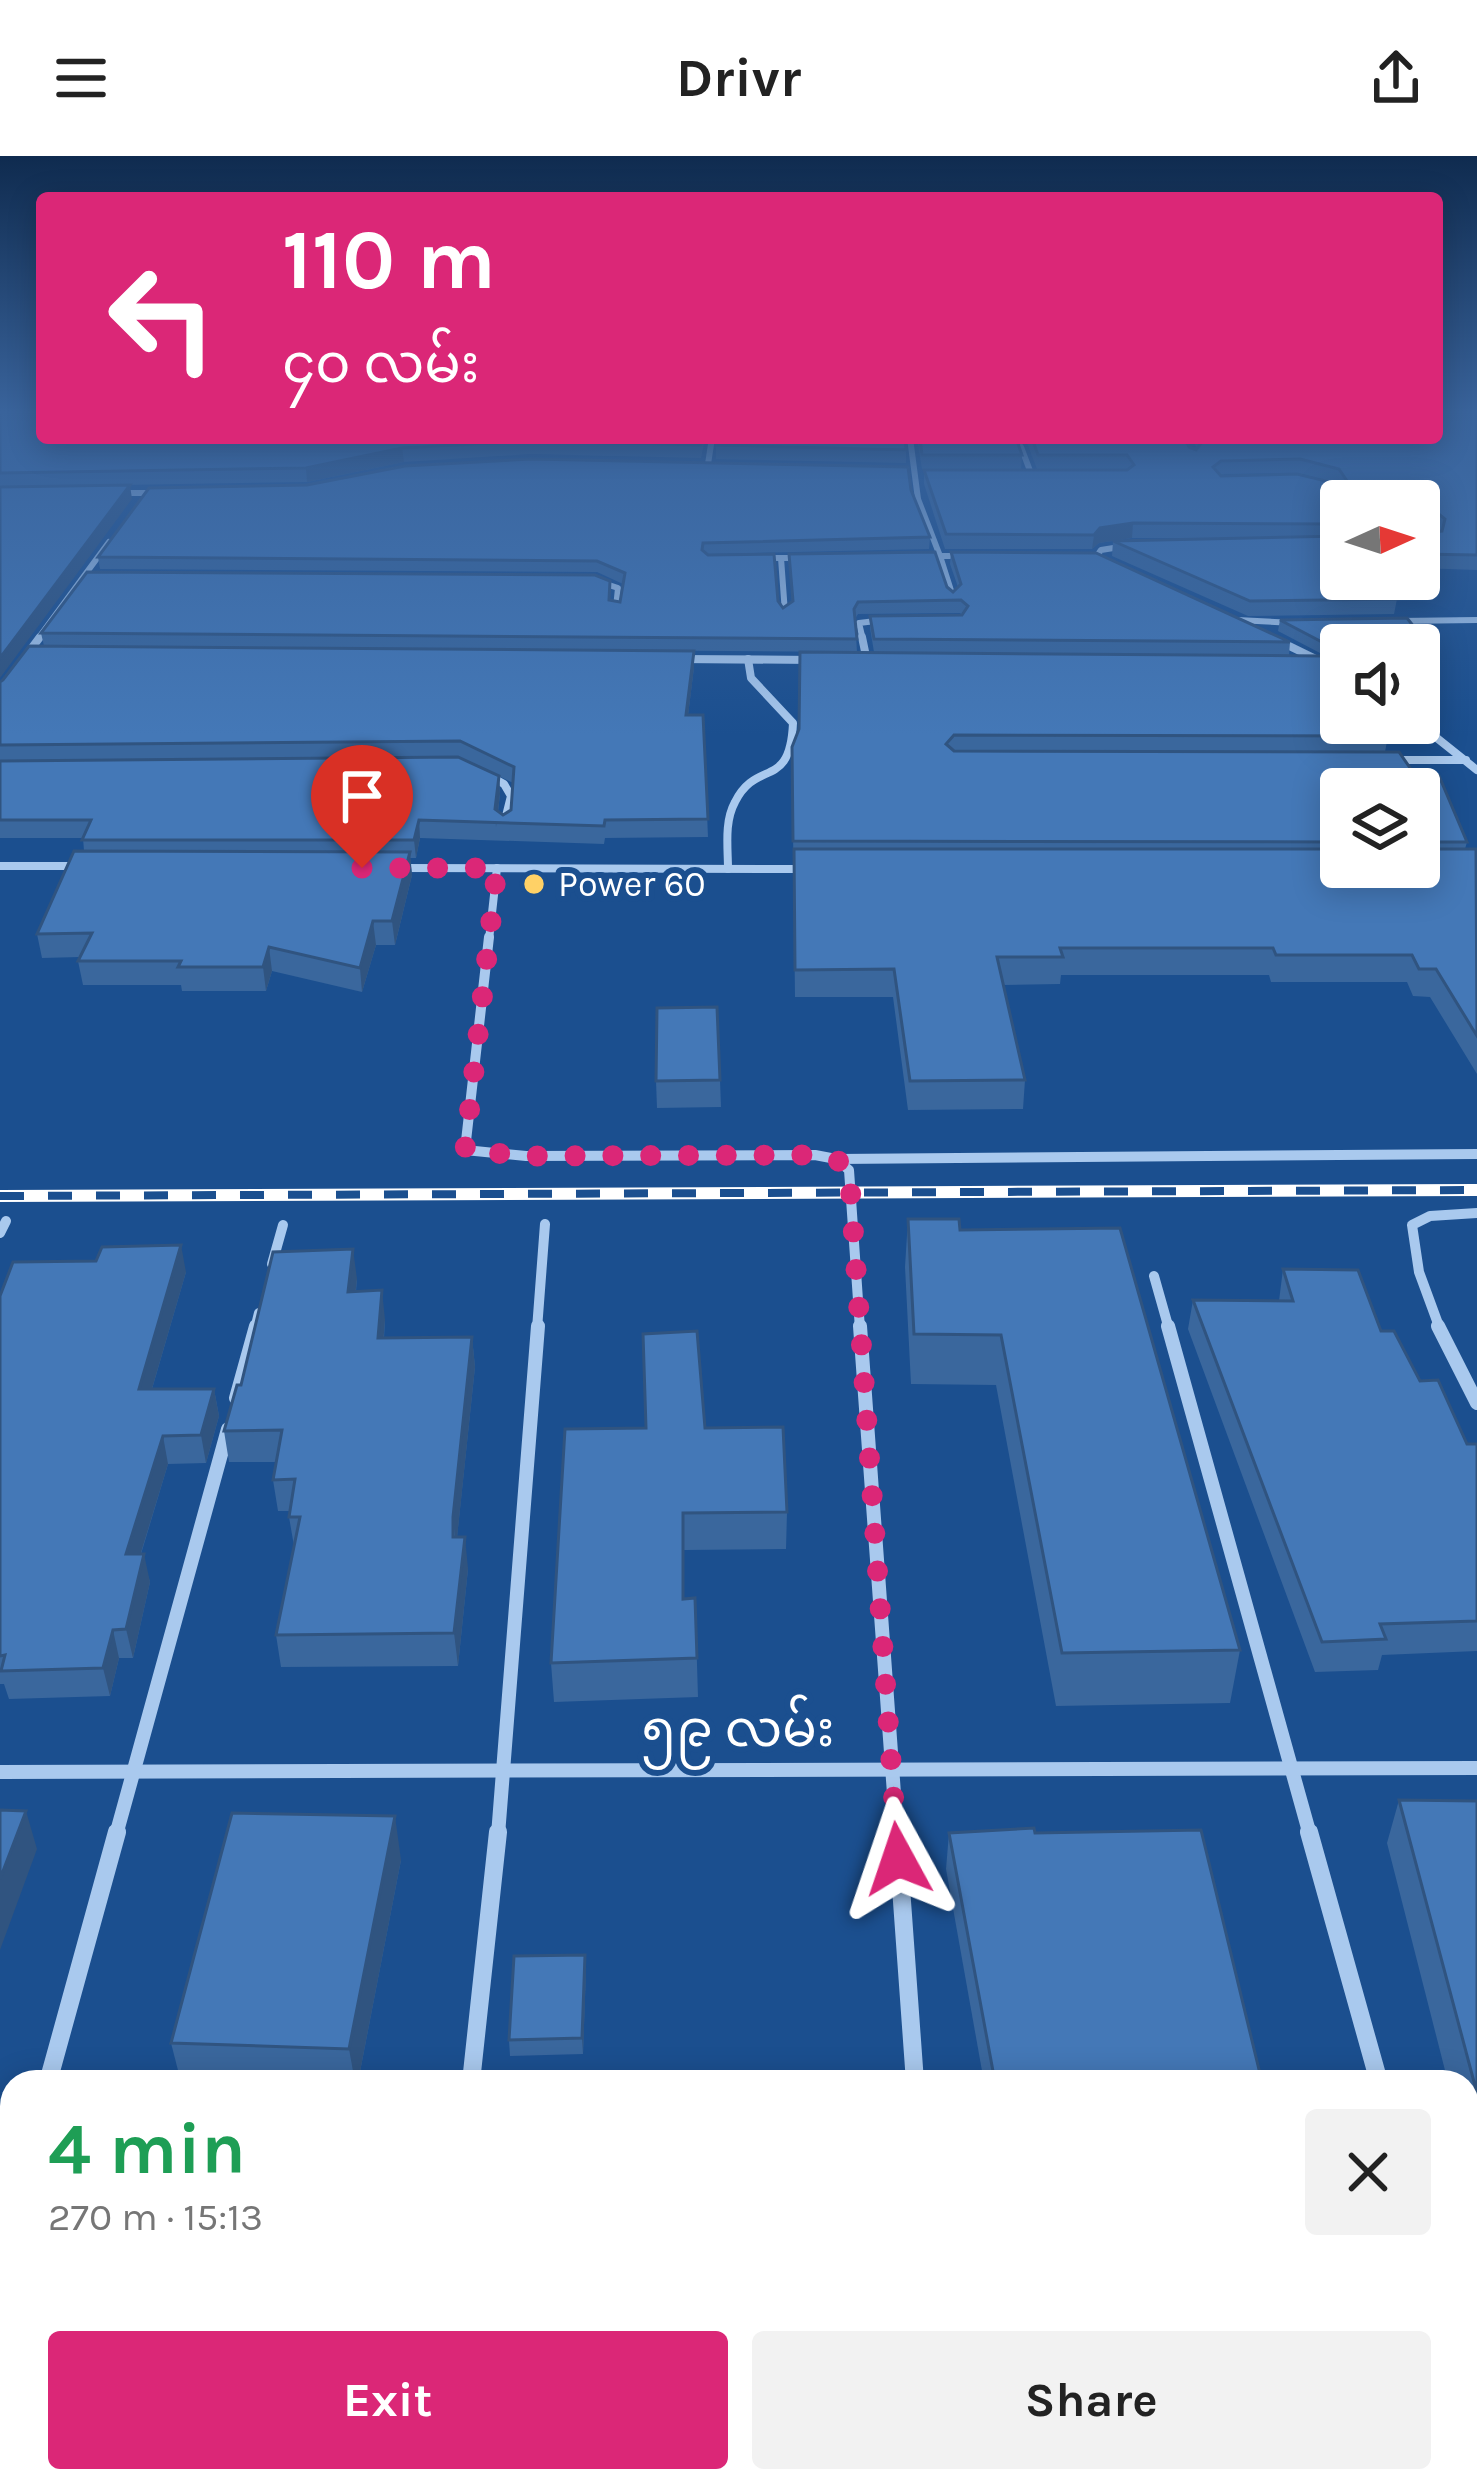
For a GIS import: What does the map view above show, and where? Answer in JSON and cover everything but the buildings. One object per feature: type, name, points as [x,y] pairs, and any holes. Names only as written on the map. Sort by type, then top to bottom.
[{"type":"street","points":[[928,517],[953,597]]},
{"type":"street","points":[[13,673],[121,526]]},
{"type":"street","points":[[1096,557],[1102,550],[1132,545]]},
{"type":"street","points":[[917,556],[980,556]]},
{"type":"street","points":[[1082,557],[1116,565]]},
{"type":"street","points":[[781,558],[785,614]]},
{"type":"street","points":[[745,559],[804,558]]},
{"type":"street","points":[[83,576],[107,576]]},
{"type":"street","points":[[574,580],[615,585],[616,608]]},
{"type":"street","points":[[1224,614],[1324,663],[1302,663]]},
{"type":"street","points":[[867,661],[859,623],[894,620]]},
{"type":"street","points":[[1384,622],[1477,620]]},
{"type":"street","points":[[1246,624],[1315,623]]},
{"type":"street","points":[[27,654],[50,654]]},
{"type":"street","points":[[678,659],[819,660]]},
{"type":"street","points":[[728,868],[734,802],[748,786],[786,766],[794,753],[793,723],[751,678],[748,659]]},
{"type":"street","points":[[843,661],[890,661]]},
{"type":"street","points":[[1440,740],[1477,770]]},
{"type":"street","points":[[1373,760],[1466,760]]},
{"type":"street","points":[[476,770],[509,789],[512,796],[504,825]]},
{"type":"street","points":[[0,866],[95,866]]},
{"type":"street","points":[[379,868],[822,868]]},
{"type":"street","points":[[497,868],[463,1145],[472,1153],[836,1159],[1477,1154]]},
{"type":"street","points":[[836,1159],[849,1170],[852,1196],[852,1253],[914,2070]]},
{"type":"street","points":[[1477,1213],[1430,1216],[1412,1225],[1419,1279],[1477,1403]]},
{"type":"street","points":[[472,2070],[505,1772],[544,1224]]},
{"type":"street","points":[[271,1270],[283,1225]]},
{"type":"street","points":[[1154,1276],[1376,2070]]},
{"type":"street","points":[[51,2070],[264,1293]]},
{"type":"street","name":"၅၉ လမ်း","points":[[0,1772],[1477,1768]]},
{"type":"railway","points":[[0,1196],[1477,1190]]},
{"type":"place","name":"Power 60","points":[[534,884]]},
{"type":"route","points":[[362,868],[497,868],[465,1150],[526,1156],[815,1155],[836,1159],[849,1170],[898,1859]]}]
